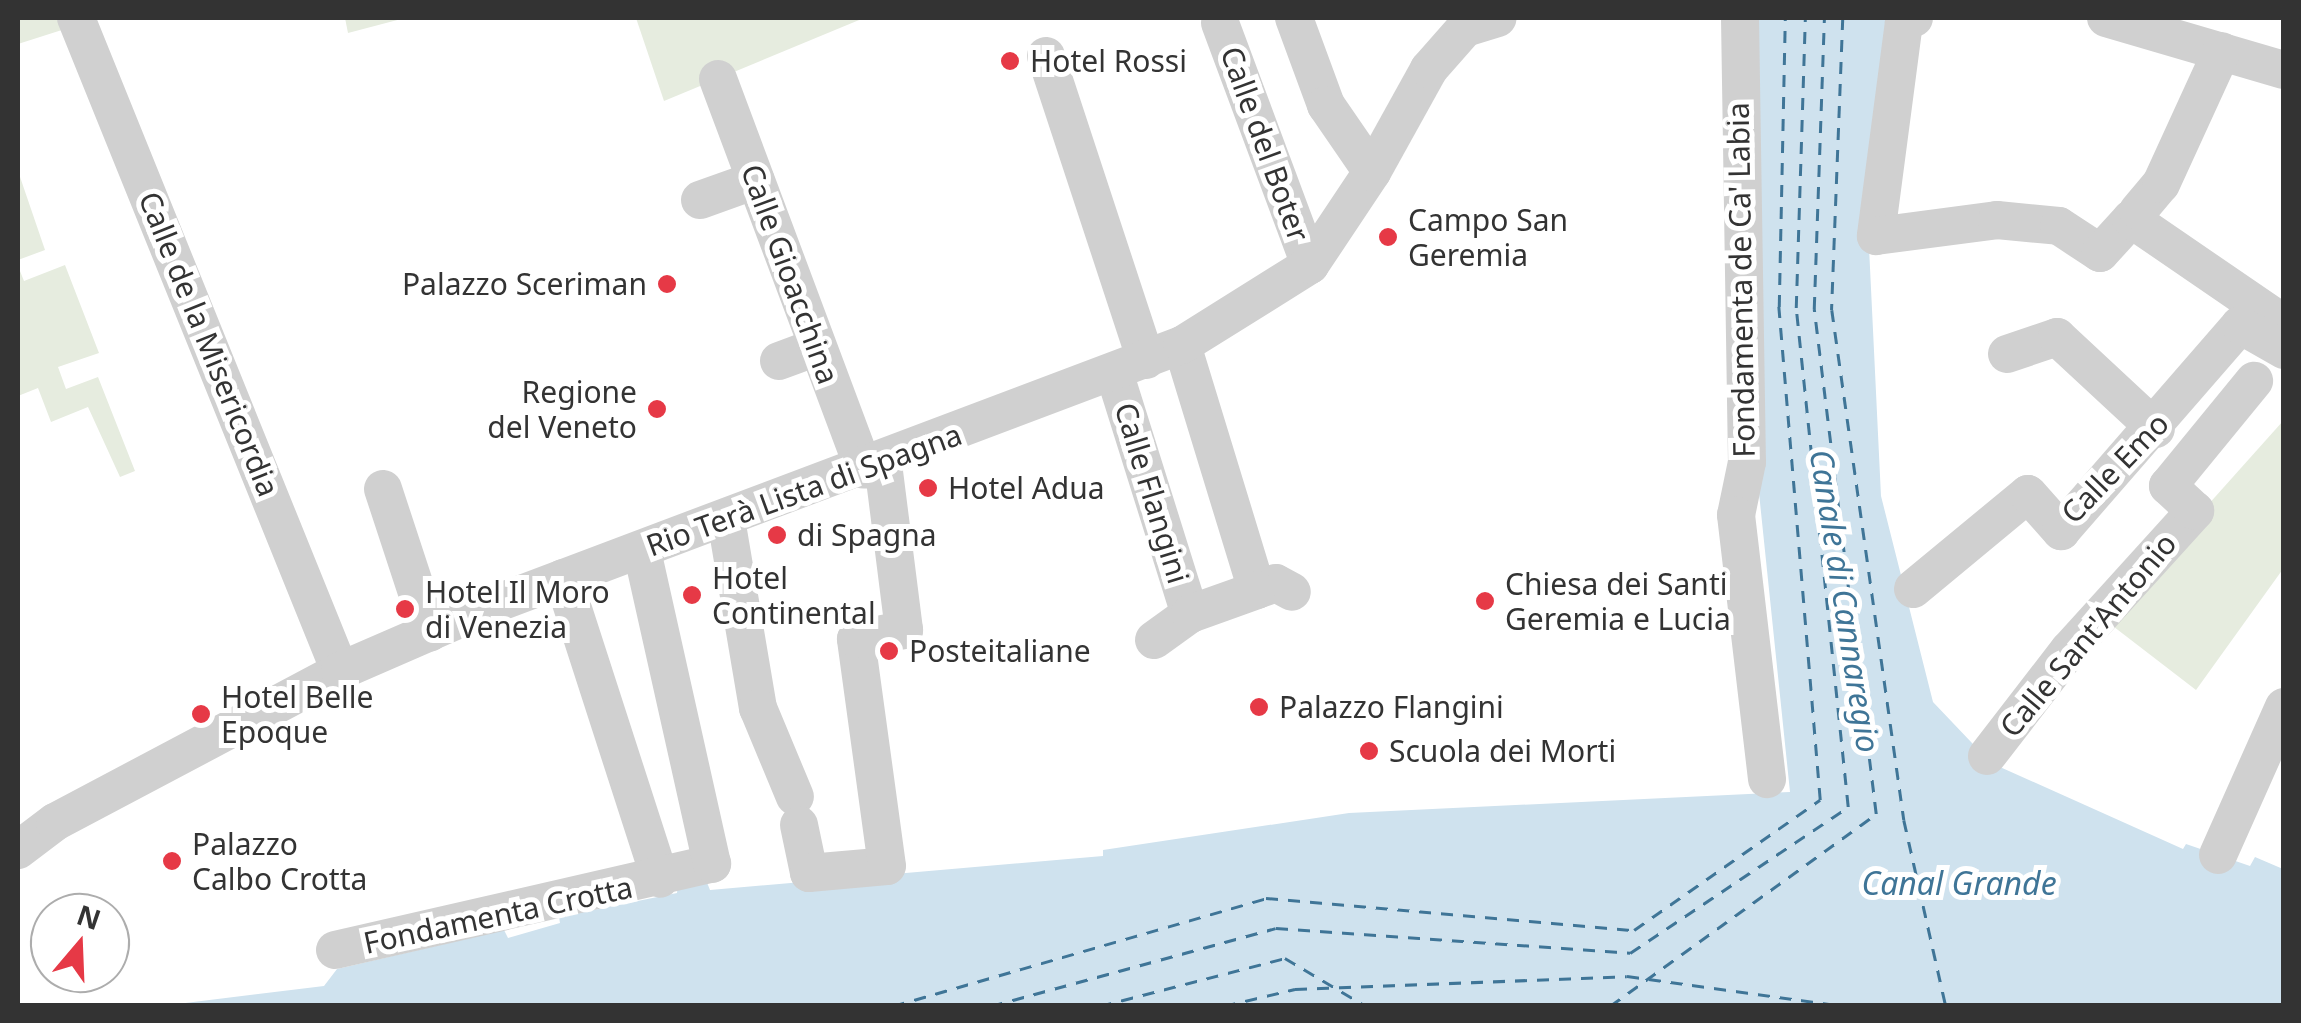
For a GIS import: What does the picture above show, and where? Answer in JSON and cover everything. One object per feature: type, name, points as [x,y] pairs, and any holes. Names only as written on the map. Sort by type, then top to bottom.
[{"type":"street","name":"Calle de la Misericordia","points":[[76,18],[340,671]]},
{"type":"street","points":[[1294,18],[1326,106],[1372,172]]},
{"type":"street","name":"Fondamenta de Ca' Labia","points":[[1740,18],[1738,179],[1748,462],[1736,515],[1767,779]]},
{"type":"street","points":[[1914,18],[1904,22],[1876,236],[1997,220],[2059,226],[2100,253],[2131,219],[2274,341]]},
{"type":"street","points":[[2106,18],[2204,37],[2284,70]]},
{"type":"street","name":"Calle del Boter","points":[[1220,23],[1310,265]]},
{"type":"street","points":[[1152,358],[1310,265],[1372,172],[1429,70],[1481,23]]},
{"type":"street","points":[[2138,211],[2161,184],[2204,37]]},
{"type":"street","points":[[1046,56],[1152,358],[1218,458],[1265,592],[1190,614],[1154,640]]},
{"type":"street","name":"Calle Gioacchina","points":[[718,79],[817,347],[873,466],[904,630],[856,639],[887,866],[810,873],[797,810],[758,708],[726,519]]},
{"type":"street","points":[[700,200],[756,180]]},
{"type":"street","name":"Calle Emo","points":[[1913,589],[2028,494],[2062,531],[2156,429],[2240,324],[2274,341]]},
{"type":"street","points":[[2007,354],[2057,337],[2156,429]]},
{"type":"street","name":"Calle Sant'Antonio","points":[[1987,756],[2069,650],[2196,511],[2168,486],[2274,341]]},
{"type":"street","points":[[779,362],[817,347]]},
{"type":"street","name":"Rio Terà Lista di Spagna","points":[[18,850],[55,822],[340,671],[563,578],[873,466],[1152,358]]},
{"type":"street","name":"Calle Flangini","points":[[1152,358],[1190,614]]},
{"type":"street","points":[[383,489],[430,632]]},
{"type":"street","name":"Fondamenta Crotta","points":[[336,950],[660,879],[712,864],[642,550]]},
{"type":"street","points":[[563,578],[660,879]]},
{"type":"street","points":[[2218,854],[2282,709]]},
{"type":"shaded area","points":[[18,18],[59,18],[65,29],[18,44]]},
{"type":"shaded area","points":[[345,18],[405,18],[348,33]]},
{"type":"shaded area","points":[[636,18],[864,18],[664,101]]},
{"type":"shaded area","points":[[18,171],[45,250],[18,260]]},
{"type":"shaded area","points":[[65,265],[99,353],[58,367],[66,389],[98,377],[135,471],[120,477],[88,407],[51,422],[38,388],[18,396],[18,266],[24,281]]},
{"type":"shaded area","points":[[2283,421],[2283,569],[2196,690],[2105,620]]},
{"type":"water","name":"Canal Grande","points":[[1753,18],[1899,18],[1869,247],[1881,496],[1933,702],[1991,763],[2183,849],[2186,844],[2250,866],[2255,857],[2283,869],[2283,1005],[161,1006],[324,986],[337,969],[504,930],[508,938],[560,923],[559,917],[677,893],[678,882],[706,880],[710,890],[1103,856],[1103,850],[1349,813],[1790,792],[1759,493]]},
{"type":"ferry route","points":[[893,1006],[1266,898],[1634,930],[1820,800],[1779,307],[1785,18]]},
{"type":"ferry route","points":[[991,1006],[1276,928],[1630,953],[1848,807],[1796,308],[1805,18]]},
{"type":"ferry route","points":[[1610,1006],[1876,814],[1814,309],[1824,18]]},
{"type":"ferry route","points":[[1843,18],[1832,310],[1904,820],[1946,1006]]},
{"type":"ferry route","points":[[1100,1006],[1285,958],[1366,1006]]},
{"type":"ferry route","points":[[1224,1006],[1295,989],[1627,976],[1842,1006]]},
{"type":"place","name":"Hotel Rossi","points":[[1010,61]]},
{"type":"place","name":"Campo San Geremia","points":[[1388,237]]},
{"type":"place","name":"Palazzo Sceriman","points":[[667,284]]},
{"type":"place","name":"Regione del Veneto","points":[[657,409]]},
{"type":"place","name":"Hotel Adua","points":[[928,488]]},
{"type":"place","name":"di Spagna","points":[[777,535]]},
{"type":"place","name":"Hotel Continental","points":[[692,595]]},
{"type":"place","name":"Chiesa dei Santi Geremia e Lucia","points":[[1485,601]]},
{"type":"place","name":"Hotel Il Moro di Venezia","points":[[405,609]]},
{"type":"place","name":"Posteitaliane","points":[[889,651]]},
{"type":"place","name":"Palazzo Flangini","points":[[1259,707]]},
{"type":"place","name":"Hotel Belle Epoque","points":[[201,714]]},
{"type":"place","name":"Scuola dei Morti","points":[[1369,751]]},
{"type":"place","name":"Palazzo Calbo Crotta","points":[[172,861]]},
{"type":"water label","name":"Canale di Cannaregio","points":[[1845,601]]}]
